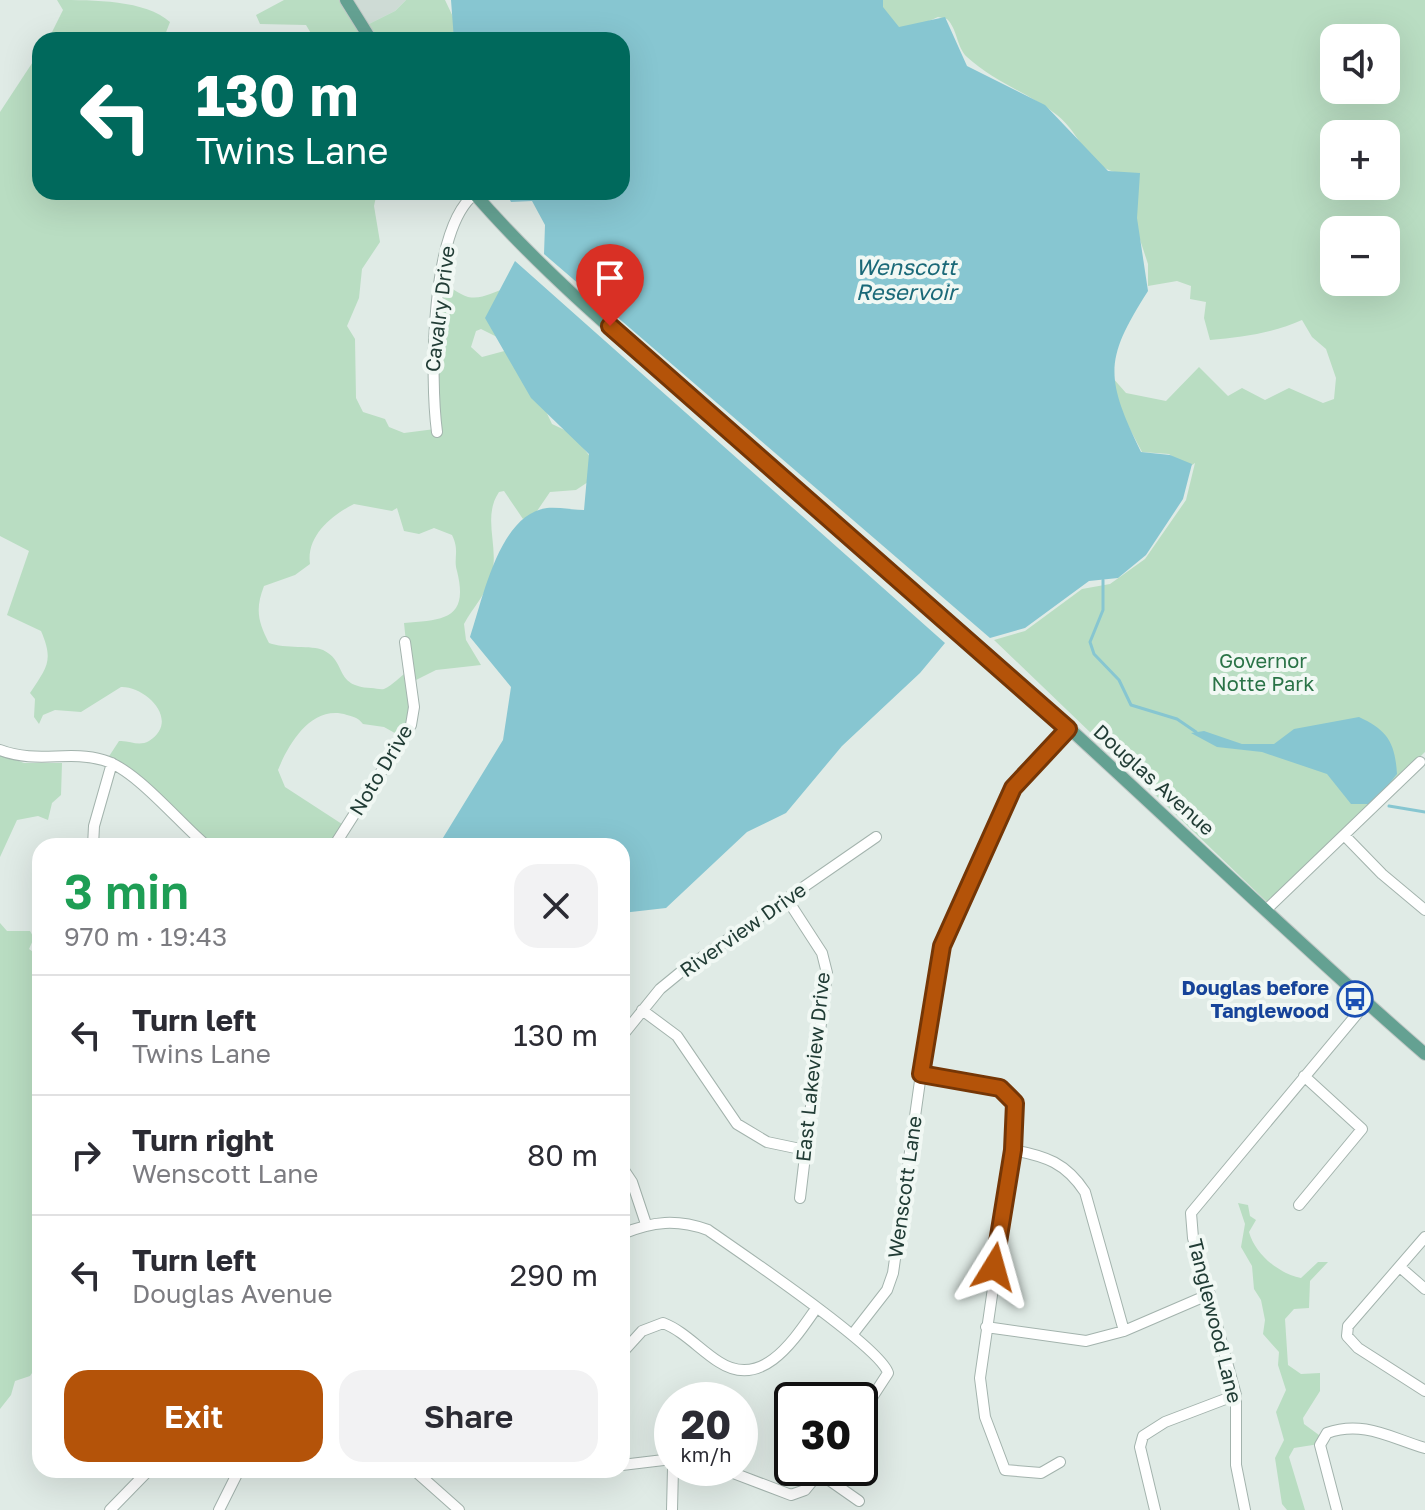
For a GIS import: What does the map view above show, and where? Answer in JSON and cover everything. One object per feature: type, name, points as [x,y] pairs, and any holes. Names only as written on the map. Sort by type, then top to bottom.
[{"type":"main road","points":[[346,0],[366,32]]},
{"type":"main road","name":"Douglas Avenue","points":[[480,200],[521,244],[1068,729],[1267,909],[1307,950],[1425,1054]]},
{"type":"street","name":"Cavalry Drive","points":[[437,432],[431,373],[437,311],[450,232],[467,200]]},
{"type":"street","name":"Noto Drive","points":[[339,838],[411,725],[414,707],[405,642]]},
{"type":"street","name":"Wenscott Lane","points":[[852,1335],[887,1290],[893,1273],[942,946],[1013,788],[1068,729]]},
{"type":"street","points":[[0,750],[26,759],[86,758],[112,763],[132,776],[197,838]]},
{"type":"street","points":[[1267,909],[1346,837],[1420,762]]},
{"type":"street","points":[[93,838],[112,763]]},
{"type":"street","name":"Riverview Drive","points":[[630,1026],[682,971],[876,837]]},
{"type":"street","points":[[1346,837],[1382,874],[1425,910]]},
{"type":"street","name":"East Lakeview Drive","points":[[787,899],[822,953],[827,973],[800,1198]]},
{"type":"street","name":"Tanglewood Lane","points":[[1245,1510],[1236,1465],[1236,1395],[1193,1238],[1191,1213],[1367,1002]]},
{"type":"street","points":[[642,1010],[677,1036],[737,1124],[767,1142],[805,1150]]},
{"type":"street","points":[[921,1074],[1000,1088],[1009,1094],[1016,1114],[1013,1150],[986,1327],[981,1399],[1000,1461],[1011,1473],[1041,1473],[1060,1462]]},
{"type":"street","points":[[1299,1205],[1362,1129],[1304,1076]]},
{"type":"street","points":[[1013,1150],[1055,1160],[1072,1173],[1085,1192],[1124,1331]]},
{"type":"street","points":[[630,1179],[646,1224]]},
{"type":"street","points":[[630,1231],[646,1224],[678,1222],[708,1230],[881,1359],[888,1373],[878,1388]]},
{"type":"street","points":[[1425,1237],[1348,1326],[1347,1336],[1358,1348],[1425,1391]]},
{"type":"street","points":[[1401,1268],[1425,1289]]},
{"type":"street","points":[[986,1327],[1086,1341],[1124,1331],[1210,1294]]},
{"type":"street","points":[[630,1344],[642,1331],[663,1323],[722,1364],[759,1367],[780,1357],[815,1310]]},
{"type":"street","points":[[1155,1510],[1140,1447],[1143,1436],[1165,1422],[1236,1395]]},
{"type":"street","points":[[1337,1510],[1320,1445],[1327,1433],[1349,1428],[1369,1429],[1425,1448]]},
{"type":"street","points":[[630,1464],[654,1461]]},
{"type":"street","points":[[110,1510],[141,1478]]},
{"type":"street","points":[[219,1510],[235,1478]]},
{"type":"street","points":[[423,1478],[459,1510]]},
{"type":"street","points":[[758,1482],[791,1495],[808,1486]]},
{"type":"street","points":[[672,1510],[673,1486]]},
{"type":"street","points":[[841,1486],[859,1501]]},
{"type":"shaded area","points":[[343,0],[406,0],[395,11],[363,27]]},
{"type":"green space","points":[[57,0],[102,1],[147,9],[170,22],[166,32],[52,32],[63,10]]},
{"type":"green space","points":[[284,0],[343,0],[363,27],[395,11],[406,0],[445,0],[455,21],[454,32],[310,32],[306,25],[260,24],[256,15]]},
{"type":"green space","name":"Governor Notte Park","points":[[883,0],[1425,0],[1425,752],[1268,903],[994,640],[1025,631],[1082,589],[1110,584],[1145,559],[1186,500],[1195,463],[1188,468],[1169,454],[1142,452],[1114,399],[1112,377],[1126,393],[1166,401],[1199,367],[1228,396],[1242,388],[1265,400],[1289,388],[1323,403],[1334,399],[1336,378],[1326,349],[1312,337],[1302,320],[1257,334],[1210,340],[1204,318],[1206,302],[1190,299],[1191,286],[1177,281],[1148,286],[1148,264],[1118,173],[1098,164],[1057,115],[967,57],[947,19],[938,17],[899,34],[882,14]]},
{"type":"green space","points":[[32,63],[32,200],[375,200],[380,242],[362,269],[359,298],[347,326],[355,339],[356,398],[363,412],[385,419],[389,427],[404,433],[435,429],[428,372],[439,285],[473,298],[506,289],[497,337],[481,329],[476,331],[471,347],[482,357],[516,348],[552,424],[573,434],[591,458],[588,482],[576,490],[550,492],[535,514],[523,519],[504,491],[499,492],[492,511],[494,563],[490,581],[464,624],[466,640],[481,665],[436,670],[414,681],[413,703],[402,737],[384,727],[363,724],[354,717],[334,713],[313,720],[288,748],[278,770],[285,787],[345,826],[338,838],[197,838],[123,773],[104,764],[119,741],[145,743],[158,733],[162,724],[156,706],[149,698],[131,688],[121,687],[81,712],[55,710],[43,715],[39,724],[34,717],[35,699],[30,693],[47,664],[45,641],[41,631],[7,615],[29,551],[0,536],[0,112]],"holes":[[[354,504],[392,511],[397,508],[404,531],[419,534],[434,528],[452,535],[460,587],[456,608],[450,614],[404,623],[409,671],[384,689],[359,686],[351,683],[331,655],[323,650],[269,643],[259,615],[264,586],[295,575],[310,564],[316,536],[329,520]]]},
{"type":"green space","points":[[0,754],[24,763],[62,763],[61,795],[52,803],[48,820],[38,816],[17,820],[0,857]]},
{"type":"green space","points":[[0,923],[7,931],[30,931],[32,934],[29,949],[32,951],[32,1373],[15,1381],[11,1395],[0,1409]]},
{"type":"green space","points":[[1238,1203],[1248,1205],[1250,1216],[1256,1220],[1249,1232],[1252,1240],[1262,1255],[1276,1267],[1301,1278],[1318,1262],[1328,1262],[1310,1281],[1309,1308],[1294,1309],[1285,1319],[1288,1365],[1301,1374],[1320,1373],[1320,1391],[1303,1418],[1304,1424],[1323,1438],[1319,1444],[1294,1448],[1289,1457],[1305,1510],[1287,1510],[1282,1504],[1275,1458],[1284,1440],[1276,1412],[1286,1390],[1278,1365],[1279,1352],[1263,1334],[1265,1320],[1261,1300],[1254,1289],[1252,1266],[1241,1247],[1245,1224]]},
{"type":"water","name":"Wenscott Reservoir","points":[[451,0],[883,0],[883,7],[899,27],[945,17],[967,66],[1045,105],[1108,171],[1140,173],[1137,218],[1148,291],[1117,352],[1114,369],[1116,386],[1141,452],[1170,455],[1192,464],[1183,499],[1146,555],[1118,578],[1089,581],[1025,628],[990,638],[544,254],[545,225],[532,201],[511,202],[510,200],[630,200],[630,32],[453,32]]},
{"type":"water","points":[[515,261],[945,643],[920,673],[842,746],[786,813],[747,832],[666,908],[630,912],[630,838],[443,838],[503,740],[511,687],[470,637],[487,581],[505,541],[530,514],[547,508],[584,510],[589,454],[531,398],[485,318]]},
{"type":"water","points":[[1359,717],[1388,738],[1396,763],[1397,774],[1373,804],[1351,804],[1327,774],[1262,752],[1217,747],[1191,733],[1204,731],[1242,744],[1274,744],[1294,729]]},
{"type":"waterway","points":[[1103,580],[1103,610],[1090,642],[1094,654],[1119,680],[1131,705],[1177,719],[1196,732]]},
{"type":"waterway","points":[[1389,806],[1425,812]]},
{"type":"place","name":"Douglas before Tanglewood","points":[[1355,999]]},
{"type":"route","points":[[610,326],[1068,729],[1013,788],[942,946],[937,960],[921,1074],[1000,1088],[1015,1103],[1013,1150],[994,1267]]}]
